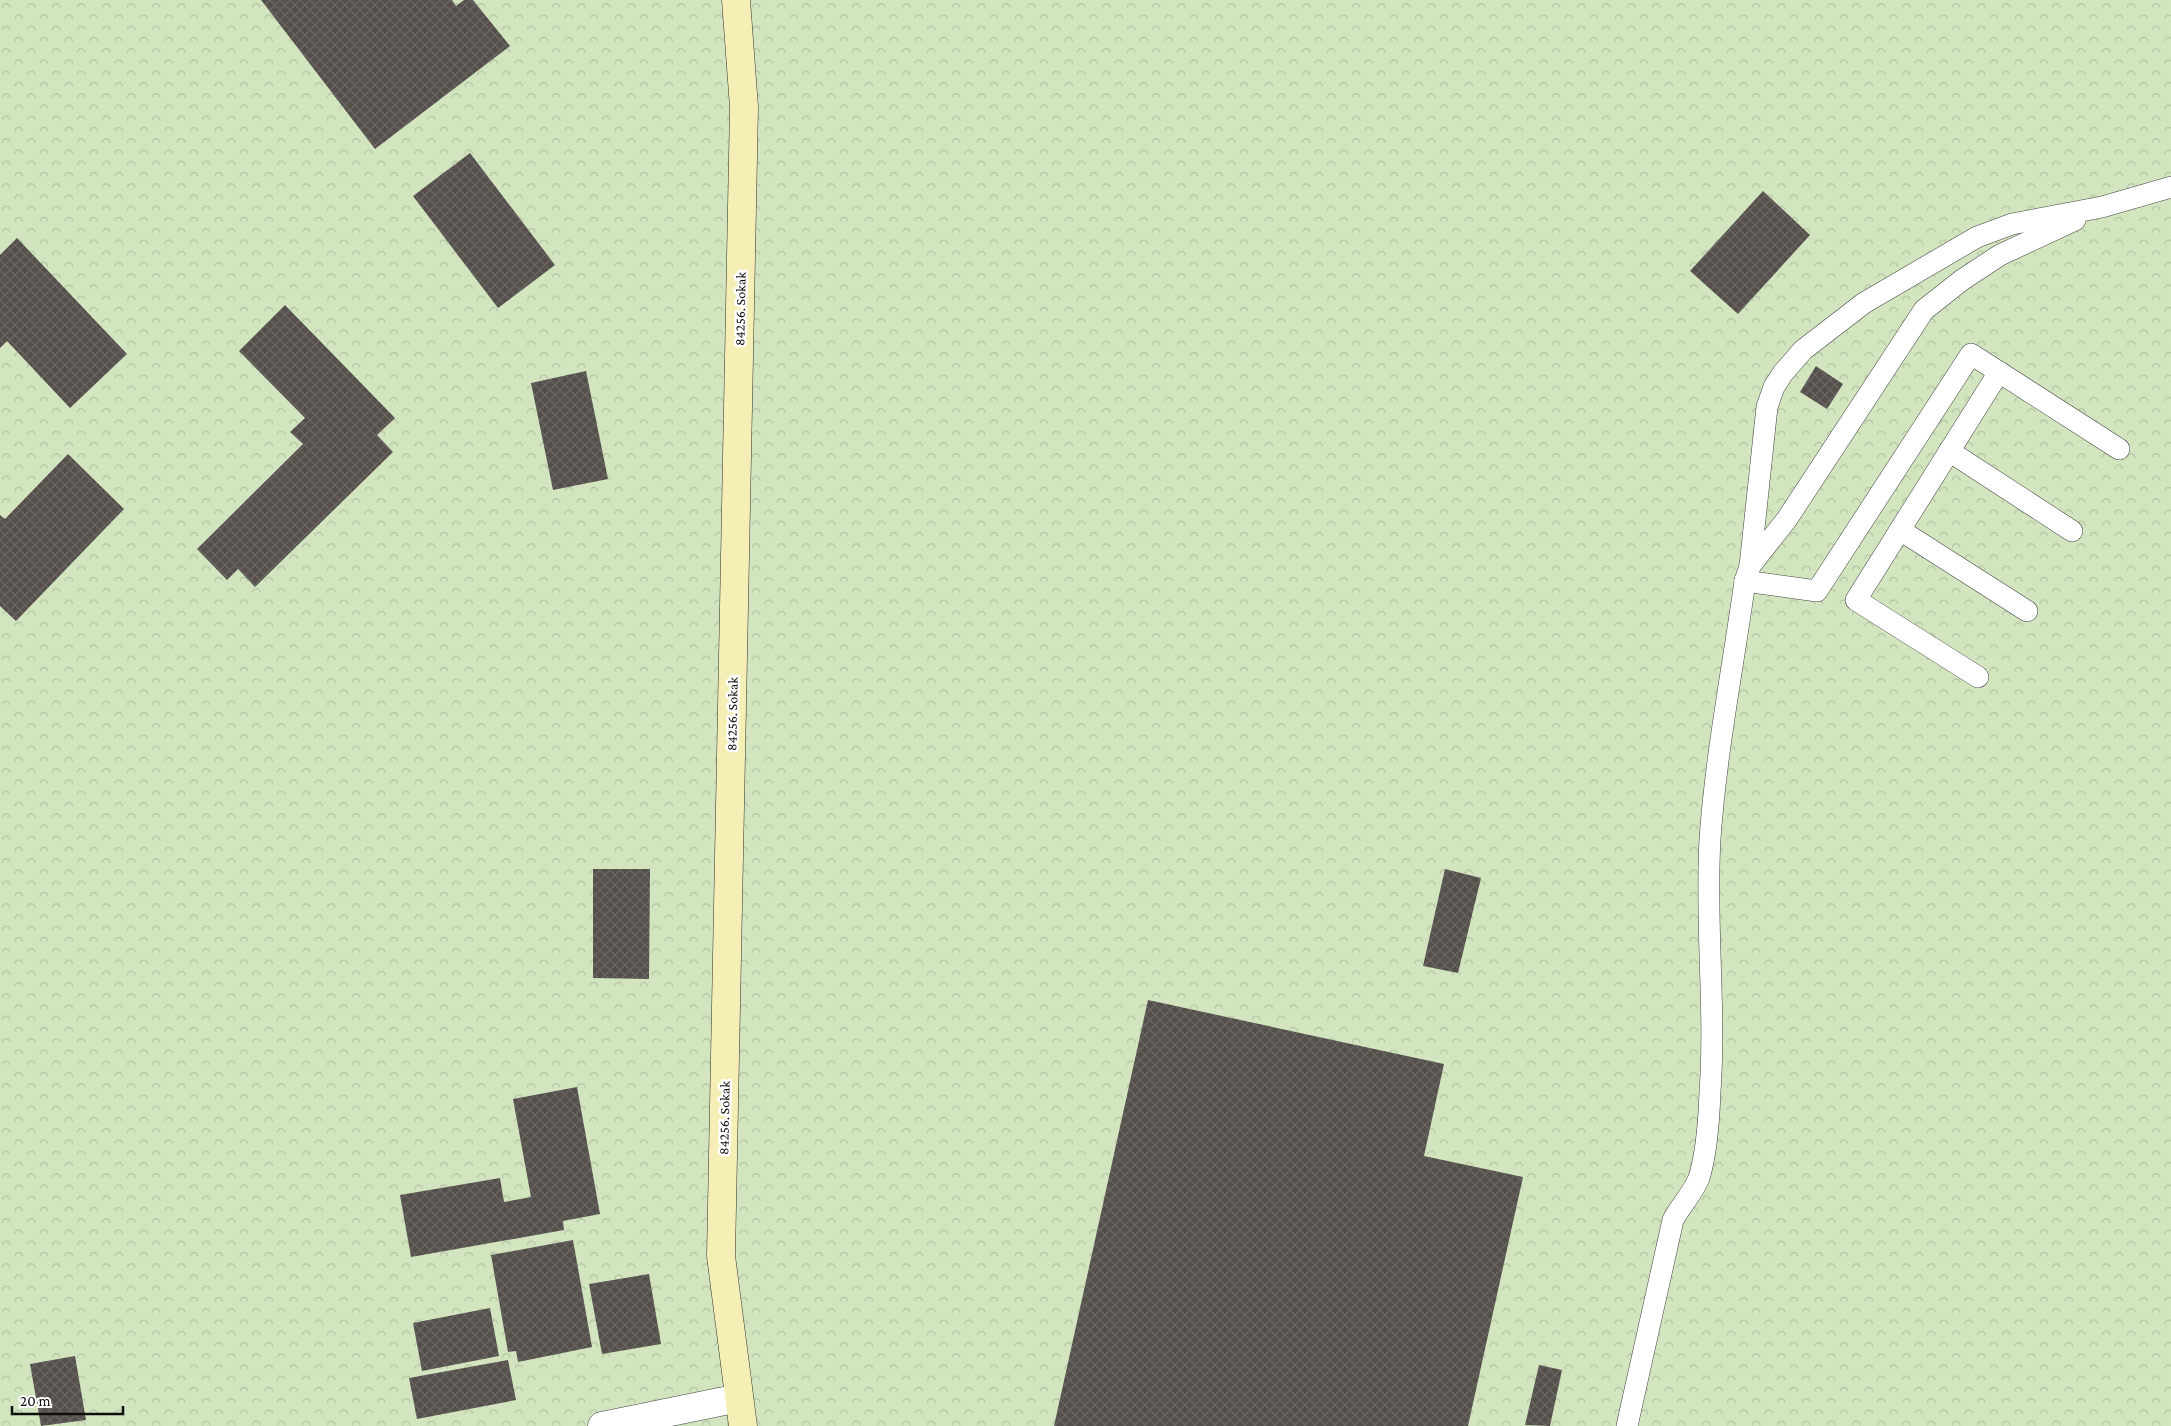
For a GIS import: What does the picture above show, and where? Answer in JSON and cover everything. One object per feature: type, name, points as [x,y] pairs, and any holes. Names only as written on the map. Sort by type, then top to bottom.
[{"type":"street","name":"84256. Sokak","points":[[736,0],[744,107],[722,1256],[743,1426]]},
{"type":"street","points":[[602,1426],[739,1398]]},
{"type":"lane","points":[[1627,1426],[1673,1220],[1680,1205],[1692,1191],[1698,1180],[1708,1124],[1713,1044],[1708,896],[1710,838],[1725,706],[1747,574],[1766,407],[1774,387],[1783,373],[1803,350],[1864,303],[1977,237],[2012,224],[2102,207],[2171,188]]},
{"type":"lane","points":[[1747,574],[1787,518],[1924,310],[1962,280],[2000,255],[2102,207]]},
{"type":"lane","points":[[1747,574],[1817,591],[1971,354],[2119,449]]},
{"type":"lane","points":[[1978,677],[1856,600],[1999,372]]},
{"type":"lane","points":[[1949,451],[2072,531]]},
{"type":"lane","points":[[1900,530],[2027,611]]},
{"type":"green space","points":[[0,0],[2171,0],[2171,1426],[0,1426]]},
{"type":"building","points":[[261,0],[452,0],[456,6],[464,0],[473,0],[510,46],[375,149]]},
{"type":"building","points":[[470,153],[555,265],[498,308],[413,196]]},
{"type":"building","points":[[1763,191],[1810,235],[1738,314],[1690,271]]},
{"type":"building","points":[[17,238],[127,354],[70,408],[7,341],[0,348],[0,255]]},
{"type":"building","points":[[285,305],[395,418],[377,435],[393,452],[255,587],[238,569],[227,580],[197,549],[303,444],[290,432],[305,418],[239,351]]},
{"type":"building","points":[[1816,366],[1843,384],[1827,409],[1800,392]]},
{"type":"building","points":[[586,371],[608,479],[553,490],[531,383]]},
{"type":"building","points":[[68,454],[124,509],[16,621],[0,606],[0,515],[5,519]]},
{"type":"building","points":[[593,869],[650,869],[649,979],[593,978]]},
{"type":"building","points":[[1445,869],[1481,878],[1458,973],[1423,966]]},
{"type":"building","points":[[1148,1000],[1444,1064],[1424,1156],[1523,1177],[1468,1426],[1054,1426]]},
{"type":"building","points":[[577,1087],[600,1214],[563,1221],[564,1230],[411,1257],[400,1195],[500,1178],[504,1202],[531,1197],[513,1099]]},
{"type":"building","points":[[573,1240],[592,1347],[518,1362],[516,1351],[508,1352],[491,1255]]},
{"type":"building","points":[[649,1274],[661,1344],[602,1354],[589,1284]]},
{"type":"building","points":[[490,1308],[499,1356],[422,1371],[413,1323]]},
{"type":"building","points":[[75,1356],[86,1420],[41,1426],[30,1364]]},
{"type":"building","points":[[508,1360],[516,1400],[417,1419],[409,1378]]},
{"type":"building","points":[[1539,1365],[1562,1370],[1550,1426],[1525,1425]]}]
